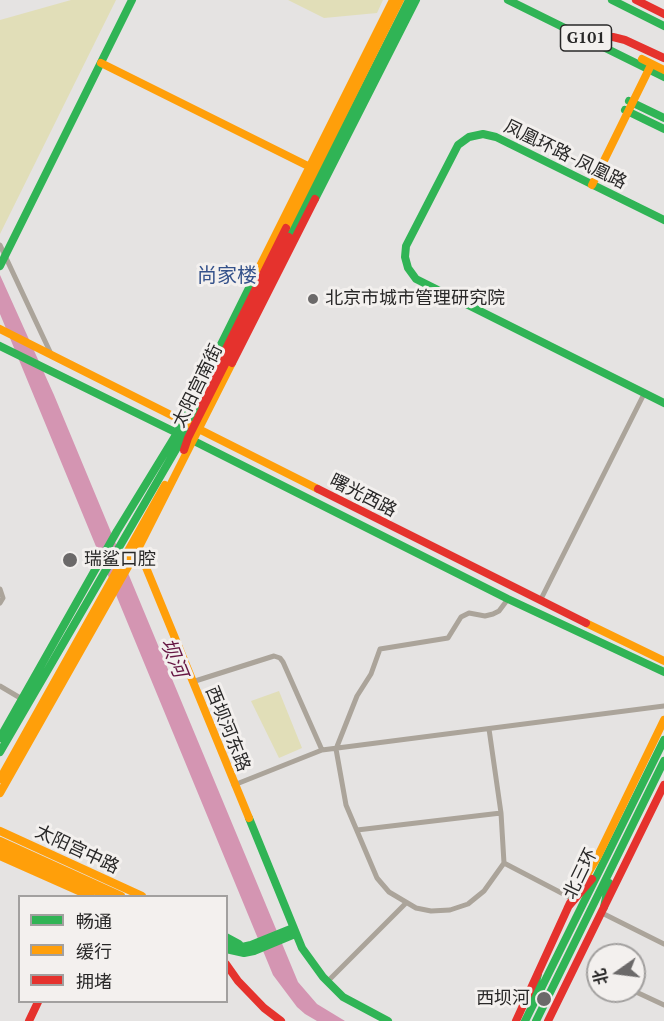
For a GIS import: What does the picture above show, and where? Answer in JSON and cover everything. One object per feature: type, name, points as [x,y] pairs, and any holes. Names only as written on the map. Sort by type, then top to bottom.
[{"type":"main road","points":[[0,266],[132,0]]},
{"type":"main road","name":"太阳宫南街","points":[[22,699],[115,535],[191,426],[315,169],[393,0]]},
{"type":"main road","name":"太阳宫南街","points":[[191,426],[315,169],[400,0]]},
{"type":"main road","name":"太阳宫南街","points":[[315,169],[409,0]]},
{"type":"main road","name":"太阳宫南街","points":[[0,752],[191,426],[416,0]]},
{"type":"main road","name":"G101","points":[[508,0],[648,65],[664,70]]},
{"type":"main road","name":"G101","points":[[522,0],[598,37],[648,65],[664,77]]},
{"type":"main road","points":[[612,0],[664,26]]},
{"type":"main road","points":[[636,0],[664,14]]},
{"type":"main road","points":[[598,37],[625,40],[664,58]]},
{"type":"main road","points":[[100,63],[315,169]]},
{"type":"main road","points":[[590,184],[648,65]]},
{"type":"main road","points":[[630,102],[664,118]]},
{"type":"main road","points":[[626,110],[664,129]]},
{"type":"main road","name":"凤凰环路-凤凰路","points":[[644,394],[416,279],[408,268],[405,257],[406,246],[458,145],[469,137],[483,134],[496,138],[664,220]]},
{"type":"main road","name":"曙光西路","points":[[0,329],[664,661]]},
{"type":"main road","name":"曙光西路","points":[[1,346],[508,598],[664,672]]},
{"type":"main road","points":[[644,394],[664,403]]},
{"type":"main road","name":"太阳宫南街","points":[[0,779],[183,453],[185,436]]},
{"type":"main road","name":"太阳宫南街","points":[[0,793],[138,549],[185,436]]},
{"type":"main road","name":"西坝河东路","points":[[126,519],[291,932],[327,982],[352,1003],[388,1021]]},
{"type":"main road","points":[[0,738],[22,699]]},
{"type":"main road","points":[[516,1021],[568,907],[597,858],[664,721]]},
{"type":"main road","name":"北三环","points":[[527,1017],[664,740]]},
{"type":"main road","name":"北三环","points":[[536,1021],[664,761]]},
{"type":"main road","points":[[548,1021],[664,785]]},
{"type":"main road","name":"太阳宫中路","points":[[0,831],[117,895]]},
{"type":"main road","name":"太阳宫中路","points":[[0,841],[138,895]]},
{"type":"main road","name":"太阳宫中路","points":[[0,849],[89,892]]},
{"type":"main road","name":"太阳宫中路","points":[[0,856],[89,892]]},
{"type":"main road","points":[[568,907],[601,868]]},
{"type":"main road","points":[[603,910],[612,868]]},
{"type":"main road","points":[[97,885],[119,886]]},
{"type":"main road","points":[[228,949],[244,953],[249,948],[291,932]]},
{"type":"main road","points":[[228,938],[249,948]]},
{"type":"main road","points":[[228,944],[249,948]]},
{"type":"main road","points":[[228,966],[238,981],[264,1008],[281,1021]]},
{"type":"main road","points":[[527,1017],[538,974]]},
{"type":"main road","points":[[29,1021],[38,1003]]},
{"type":"street","points":[[0,245],[52,357]]},
{"type":"street","points":[[540,601],[644,394]]},
{"type":"street","points":[[0,589],[3,598],[0,603]]},
{"type":"street","points":[[489,729],[501,813],[504,863],[489,885],[468,904],[450,910],[431,911],[406,903],[389,892],[377,878],[346,806],[336,749],[357,696],[371,674],[381,649],[448,638],[461,617],[469,613],[485,616],[493,614],[499,611],[508,598]]},
{"type":"street","points":[[192,683],[274,656],[280,658],[322,750]]},
{"type":"street","points":[[0,686],[22,699]]},
{"type":"street","points":[[234,785],[322,750],[664,706]]},
{"type":"street","points":[[357,830],[501,813]]},
{"type":"street","points":[[504,863],[573,898]]},
{"type":"street","points":[[327,982],[406,903]]},
{"type":"street","points":[[603,910],[664,944]]},
{"type":"street","points":[[646,997],[664,1005]]},
{"type":"shaded area","points":[[71,0],[116,0],[0,234],[0,20]]},
{"type":"shaded area","points":[[288,0],[383,0],[377,13],[324,18]]},
{"type":"shaded area","points":[[0,275],[54,395],[298,982],[317,1004],[345,1021],[317,1021],[305,1014],[273,975],[0,314]]},
{"type":"shaded area","points":[[279,691],[302,748],[279,758],[251,701]]},
{"type":"traffic: fast","points":[[0,266],[132,0]]},
{"type":"traffic: fast","points":[[289,237],[409,0]]},
{"type":"traffic: fast","points":[[315,199],[416,0]]},
{"type":"traffic: fast","points":[[508,0],[664,77]]},
{"type":"traffic: fast","points":[[612,0],[664,26]]},
{"type":"traffic: fast","points":[[629,101],[664,118]]},
{"type":"traffic: fast","points":[[625,110],[664,129]]},
{"type":"traffic: fast","points":[[664,220],[496,137],[483,134],[469,137],[458,145],[406,246],[405,257],[408,268],[416,279],[664,403]]},
{"type":"traffic: fast","points":[[0,738],[117,531],[177,433],[253,280]]},
{"type":"traffic: fast","points":[[0,346],[179,434]]},
{"type":"traffic: fast","points":[[0,752],[178,446],[199,403]]},
{"type":"traffic: fast","points":[[190,439],[508,599],[664,672]]},
{"type":"traffic: fast","points":[[525,1021],[664,740]]},
{"type":"traffic: fast","points":[[536,1021],[664,761]]},
{"type":"traffic: fast","points":[[249,818],[302,948],[323,977],[343,997],[388,1021]]},
{"type":"traffic: fast","points":[[604,907],[609,883]]},
{"type":"traffic: fast","points":[[228,944],[242,947],[251,945],[293,928]]},
{"type":"traffic: fast","points":[[228,949],[244,953],[254,951],[295,934]]},
{"type":"traffic: fast","points":[[228,938],[239,944]]},
{"type":"traffic: fast","points":[[532,998],[538,974]]},
{"type":"traffic: slow","points":[[253,280],[393,0]]},
{"type":"traffic: slow","points":[[286,228],[400,0]]},
{"type":"traffic: slow","points":[[642,59],[664,70]]},
{"type":"traffic: slow","points":[[101,63],[314,169]]},
{"type":"traffic: slow","points":[[592,185],[651,65]]},
{"type":"traffic: slow","points":[[0,329],[318,489]]},
{"type":"traffic: slow","points":[[0,793],[138,549],[232,363]]},
{"type":"traffic: slow","points":[[0,779],[165,485]]},
{"type":"traffic: slow","points":[[138,548],[249,818]]},
{"type":"traffic: slow","points":[[586,623],[664,661]]},
{"type":"traffic: slow","points":[[576,893],[597,858],[664,720]]},
{"type":"traffic: slow","points":[[0,831],[140,895]]},
{"type":"traffic: slow","points":[[0,841],[119,895]]},
{"type":"traffic: slow","points":[[0,849],[105,895]]},
{"type":"traffic: slow","points":[[0,856],[88,895]]},
{"type":"traffic: jam","points":[[636,0],[664,14]]},
{"type":"traffic: jam","points":[[598,37],[625,40],[664,58]]},
{"type":"traffic: jam","points":[[232,363],[315,199]]},
{"type":"traffic: jam","points":[[199,403],[286,228]]},
{"type":"traffic: jam","points":[[184,450],[289,237]]},
{"type":"traffic: jam","points":[[318,489],[586,623]]},
{"type":"traffic: jam","points":[[548,1021],[664,785]]},
{"type":"traffic: jam","points":[[568,907],[592,879]]},
{"type":"traffic: jam","points":[[516,1021],[570,903]]},
{"type":"traffic: jam","points":[[228,967],[264,1008],[281,1021]]},
{"type":"traffic: jam","points":[[29,1021],[38,1003]]},
{"type":"place","name":"北京市城市管理研究院","points":[[313,299]]},
{"type":"place","name":"瑞鲨口腔","points":[[70,560]]},
{"type":"place","name":"西坝河","points":[[544,999]]},
{"type":"district","name":"尚家楼","points":[[227,276]]},
{"type":"water label","name":"坝河","points":[[173,658]]}]
